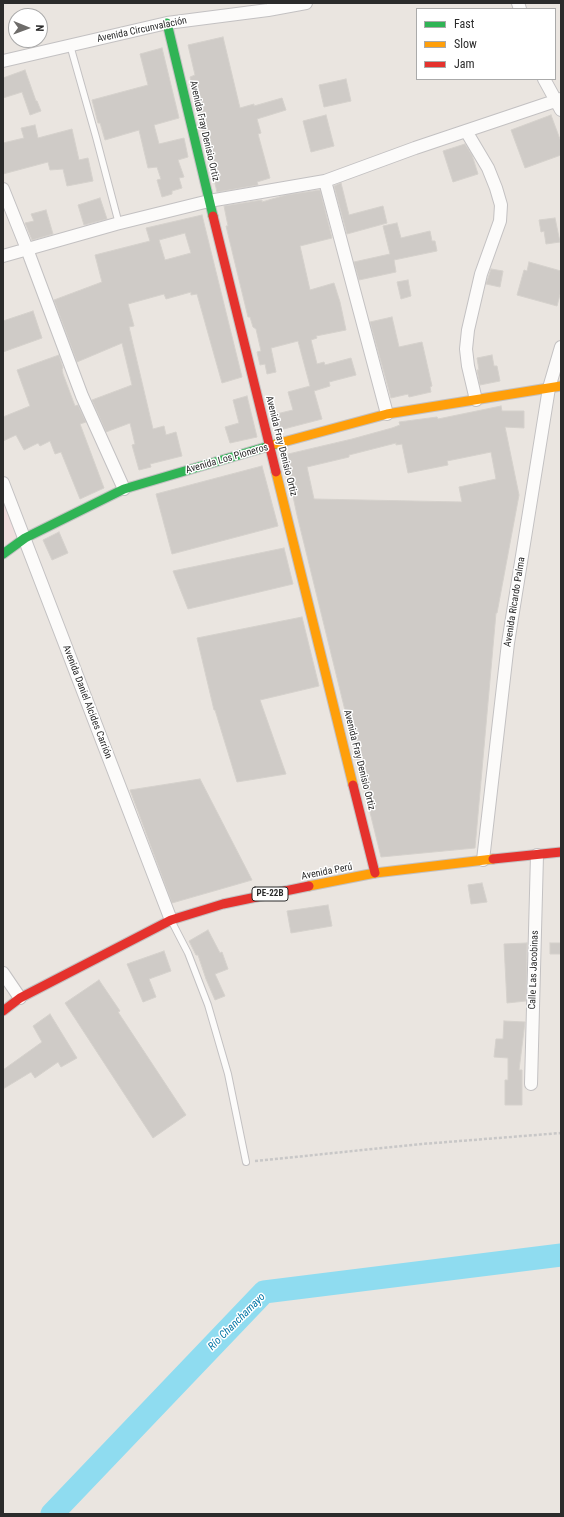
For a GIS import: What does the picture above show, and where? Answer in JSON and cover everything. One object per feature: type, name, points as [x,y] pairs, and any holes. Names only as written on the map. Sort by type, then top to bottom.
[{"type":"main road","name":"Avenida Fray Denisio Ortiz","points":[[167,23],[209,201],[375,874]]},
{"type":"main road","name":"Avenida Los Pioneros","points":[[3,554],[24,538],[124,489],[270,446],[387,414],[555,387]]},
{"type":"main road","name":"Avenida Perú","points":[[3,1011],[20,998],[171,920],[223,904],[375,874],[483,860],[561,852]]},
{"type":"street","name":"Avenida Circunvalación","points":[[3,61],[167,23],[268,10],[306,3]]},
{"type":"street","points":[[3,256],[209,201],[325,181],[466,131],[559,103],[545,80]]},
{"type":"street","points":[[466,131],[488,168],[501,205],[500,221],[481,274],[468,330],[466,349],[468,366],[476,400]]},
{"type":"street","points":[[325,181],[387,414]]},
{"type":"street","points":[[3,189],[82,396],[124,489]]},
{"type":"street","name":"Avenida Ricardo Palma","points":[[483,860],[508,643],[561,347]]},
{"type":"street","name":"Avenida Daniel Alcides Carrión","points":[[3,483],[171,920]]},
{"type":"street","name":"Calle Las Jacobinas","points":[[531,1084],[537,855]]},
{"type":"street","points":[[3,974],[20,998]]},
{"type":"lane","points":[[70,45],[119,224]]},
{"type":"lane","points":[[171,920],[188,953],[208,1005],[228,1074],[246,1162]]},
{"type":"path","points":[[246,1162],[422,1144],[561,1133]]},
{"type":"shaded area","points":[[3,483],[25,538],[3,554]]},
{"type":"building","points":[[223,37],[240,108],[254,104],[254,106],[282,98],[286,110],[257,119],[261,133],[258,134],[270,178],[257,182],[258,185],[217,192],[190,77],[195,75],[188,45]]},
{"type":"building","points":[[162,48],[179,118],[154,125],[159,144],[184,138],[188,157],[178,160],[184,177],[179,178],[182,188],[172,191],[172,194],[162,197],[157,180],[161,179],[157,167],[148,168],[139,130],[105,140],[100,123],[98,123],[92,100],[148,85],[140,54]]},
{"type":"building","points":[[25,70],[41,111],[30,115],[22,92],[3,98],[3,78]]},
{"type":"building","points":[[346,79],[351,101],[324,107],[319,85]]},
{"type":"building","points":[[326,115],[334,146],[311,152],[303,121]]},
{"type":"building","points":[[551,115],[561,142],[561,155],[525,168],[511,130]]},
{"type":"building","points":[[35,125],[38,138],[72,129],[79,160],[88,158],[93,181],[67,186],[63,169],[50,170],[48,162],[3,174],[3,143],[24,138],[21,128]]},
{"type":"building","points":[[465,144],[472,155],[478,174],[453,182],[443,151]]},
{"type":"building","points":[[341,183],[349,215],[383,206],[387,223],[347,234],[334,186]]},
{"type":"building","points":[[320,190],[332,238],[300,246],[310,290],[334,283],[346,330],[316,336],[317,338],[311,340],[317,364],[324,362],[325,365],[351,358],[356,375],[329,382],[330,386],[314,391],[322,419],[276,431],[272,415],[293,410],[288,392],[310,386],[298,341],[271,348],[276,372],[267,374],[265,364],[260,365],[257,352],[261,351],[256,329],[253,327],[250,317],[248,317],[226,226],[228,226],[224,206],[262,200],[262,202],[286,195]]},
{"type":"building","points":[[100,198],[107,219],[84,225],[78,205]]},
{"type":"building","points":[[46,210],[53,234],[32,240],[25,223],[34,221],[31,214]]},
{"type":"building","points":[[202,215],[242,377],[222,383],[197,294],[191,295],[191,292],[166,299],[164,294],[128,304],[134,326],[129,327],[153,429],[164,426],[166,435],[176,432],[182,456],[150,464],[151,467],[139,470],[132,445],[135,444],[130,423],[106,432],[92,400],[132,385],[122,343],[77,362],[54,300],[102,282],[95,255],[150,241],[146,228]],"holes":[[[185,233],[191,253],[165,260],[159,240]]]},
{"type":"building","points":[[555,218],[560,242],[546,244],[544,231],[541,232],[539,220]]},
{"type":"building","points":[[397,223],[401,238],[430,231],[432,241],[435,241],[437,251],[394,260],[396,272],[359,280],[354,262],[390,254],[383,226]]},
{"type":"building","points":[[529,262],[561,271],[561,291],[557,306],[517,295],[524,270],[527,271]]},
{"type":"building","points":[[491,269],[503,271],[500,287],[486,284]]},
{"type":"building","points":[[408,280],[411,296],[401,299],[397,282]]},
{"type":"building","points":[[33,311],[42,338],[3,352],[3,321]]},
{"type":"building","points":[[392,317],[399,347],[422,342],[432,386],[430,387],[431,392],[409,397],[408,394],[391,398],[370,322]]},
{"type":"building","points":[[59,355],[63,368],[63,374],[75,406],[78,405],[86,422],[80,424],[104,488],[80,499],[61,452],[55,454],[50,441],[40,446],[38,443],[24,450],[16,435],[3,441],[3,417],[30,406],[17,370]]},
{"type":"building","points":[[492,355],[494,366],[497,366],[500,381],[480,385],[477,370],[479,370],[477,358]]},
{"type":"building","points":[[247,396],[257,437],[230,443],[225,427],[239,423],[233,400]]},
{"type":"building","points":[[501,406],[502,411],[524,411],[524,428],[505,427],[519,495],[496,613],[475,848],[381,857],[297,515],[284,455],[392,428],[400,425],[399,422],[437,417],[438,419]],"holes":[[[396,443],[396,445],[402,444],[408,473],[448,465],[447,461],[491,452],[496,479],[459,487],[462,502],[314,499],[307,467],[349,457],[349,455]]]},
{"type":"building","points":[[262,466],[278,526],[172,554],[156,494]]},
{"type":"building","points":[[59,532],[68,553],[52,560],[43,540]]},
{"type":"building","points":[[284,548],[293,584],[188,609],[173,571]]},
{"type":"building","points":[[302,617],[319,686],[260,700],[286,774],[237,782],[214,710],[197,638]]},
{"type":"building","points":[[200,779],[252,880],[172,903],[130,790]]},
{"type":"building","points":[[482,883],[487,902],[471,904],[468,885]]},
{"type":"building","points":[[328,905],[332,926],[291,933],[287,911]]},
{"type":"building","points":[[208,930],[220,953],[222,952],[228,969],[215,974],[225,996],[215,1000],[198,955],[196,955],[189,941]]},
{"type":"building","points":[[527,943],[526,1001],[507,1003],[504,944]]},
{"type":"building","points":[[550,943],[561,943],[561,954],[550,954]]},
{"type":"building","points":[[164,951],[171,971],[149,979],[156,997],[143,1002],[127,964]]},
{"type":"building","points":[[99,980],[120,1011],[118,1012],[186,1115],[153,1138],[65,1003]]},
{"type":"building","points":[[50,1014],[77,1058],[61,1067],[58,1062],[35,1078],[31,1072],[3,1089],[3,1070],[42,1042],[33,1026]]},
{"type":"building","points":[[504,1021],[525,1022],[519,1070],[522,1070],[522,1105],[505,1105],[505,1080],[508,1080],[508,1058],[494,1057],[496,1039],[503,1039]]},
{"type":"waterway","name":"Río Chanchamayo","points":[[52,1514],[264,1292],[561,1255]]},
{"type":"traffic: fast","points":[[167,23],[213,216]]},
{"type":"traffic: fast","points":[[3,554],[25,538],[124,489],[276,444]]},
{"type":"traffic: slow","points":[[276,444],[387,414],[561,386]]},
{"type":"traffic: slow","points":[[276,472],[353,785]]},
{"type":"traffic: slow","points":[[309,886],[375,873],[493,859]]},
{"type":"traffic: jam","points":[[213,216],[276,472]]},
{"type":"traffic: jam","points":[[353,785],[375,873]]},
{"type":"traffic: jam","points":[[493,859],[561,852]]},
{"type":"traffic: jam","points":[[3,1011],[20,998],[171,920],[223,904],[309,886]]}]
